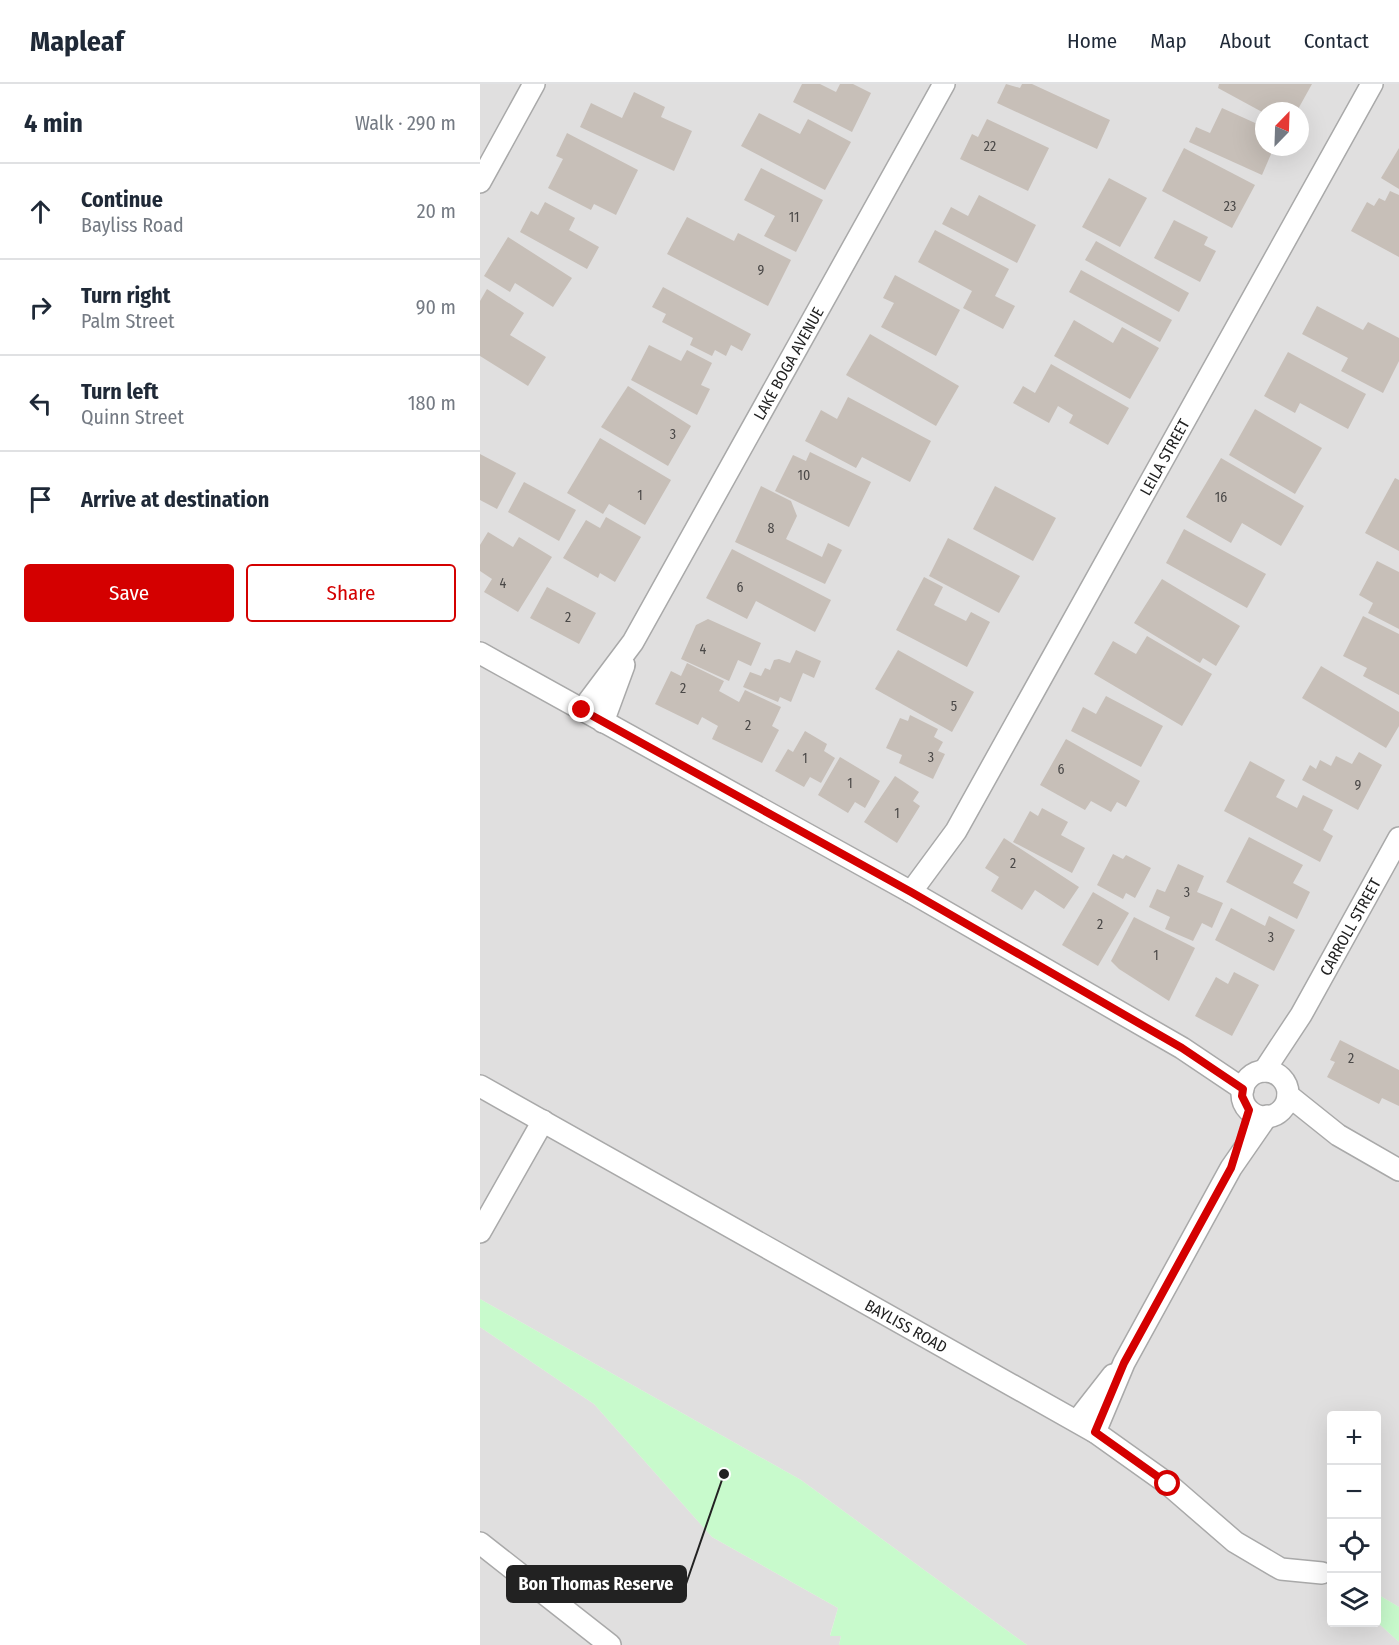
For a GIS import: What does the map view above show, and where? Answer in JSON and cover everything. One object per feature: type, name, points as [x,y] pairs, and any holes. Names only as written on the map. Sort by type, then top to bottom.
[{"type":"street","points":[[480,182],[534,84]]},
{"type":"street","name":"LAKE BOGA AVENUE","points":[[582,710],[633,642],[944,84]]},
{"type":"street","name":"LEILA STREET","points":[[919,897],[1372,84]]},
{"type":"street","name":"LAKE BOGA AVENUE","points":[[603,722],[633,642]]},
{"type":"street","points":[[480,653],[919,897],[1399,1170]]},
{"type":"street","name":"CARROLL STREET","points":[[1124,1363],[1231,1168],[1301,1015],[1399,838]]},
{"type":"street","name":"BAYLISS ROAD","points":[[480,1086],[1077,1421],[1168,1484],[1235,1542],[1281,1569],[1322,1573]]},
{"type":"street","points":[[480,1232],[543,1121]]},
{"type":"street","points":[[1077,1421],[1124,1363]]},
{"type":"street","points":[[1095,1432],[1124,1363]]},
{"type":"street","points":[[480,1543],[610,1645]]},
{"type":"shaded area","points":[[480,84],[1399,84],[1399,1607],[1381,1596],[1381,1411],[1327,1411],[1327,1627],[1381,1626],[1399,1642],[1399,1645],[1027,1645],[801,1480],[480,1299]]},
{"type":"shaded area","points":[[480,1327],[594,1404],[712,1537],[838,1608],[830,1635],[841,1636],[839,1645],[480,1645]]},
{"type":"green space","points":[[480,1299],[801,1480],[1027,1645],[839,1645],[841,1636],[830,1636],[838,1608],[712,1537],[594,1404],[480,1327]]},
{"type":"green space","points":[[1381,1596],[1399,1607],[1399,1642],[1381,1626]]},
{"type":"building","points":[[802,84],[820,84],[836,92],[840,84],[853,84],[871,93],[852,132],[793,102]]},
{"type":"building","points":[[1006,84],[1020,88],[1022,84],[1032,84],[1110,120],[1097,149],[997,103]]},
{"type":"building","points":[[1219,84],[1312,84],[1302,102],[1255,102],[1255,108],[1218,88]]},
{"type":"building","points":[[634,92],[665,107],[661,117],[692,131],[674,171],[580,127],[591,103],[622,118]]},
{"type":"building","points":[[1222,108],[1255,123],[1255,156],[1270,156],[1262,175],[1189,142],[1196,127],[1210,133]]},
{"type":"building","points":[[759,113],[800,134],[808,119],[851,142],[825,190],[741,146]]},
{"type":"building","points":[[987,119],[1049,148],[1028,191],[960,159],[972,134],[978,137]]},
{"type":"building","points":[[567,133],[638,170],[616,215],[594,204],[591,210],[548,188],[563,159],[556,156]]},
{"type":"building","points":[[1184,148],[1255,185],[1232,228],[1162,191]]},
{"type":"building","points":[[1399,148],[1399,189],[1381,178]]},
{"type":"building","points":[[761,168],[823,200],[796,252],[764,236],[775,216],[744,200]]},
{"type":"building","points":[[1109,178],[1147,198],[1120,247],[1082,227]]},
{"type":"building","points":[[1390,191],[1399,195],[1399,257],[1351,231],[1367,202],[1374,206],[1379,198],[1385,201]]},
{"type":"building","points":[[979,195],[1036,225],[1017,263],[942,224],[951,207],[968,216]]},
{"type":"building","points":[[545,202],[575,218],[569,230],[599,247],[587,269],[520,232],[531,211],[538,215]]},
{"type":"building","points":[[687,217],[734,241],[738,233],[791,260],[768,306],[667,254]]},
{"type":"building","points":[[1174,220],[1208,237],[1204,245],[1216,251],[1200,282],[1154,258]]},
{"type":"building","points":[[935,230],[1009,269],[995,296],[1015,306],[1003,329],[963,308],[972,291],[918,262]]},
{"type":"building","points":[[508,237],[572,278],[553,307],[515,283],[510,292],[484,276]]},
{"type":"building","points":[[1096,241],[1189,293],[1179,312],[1085,260]]},
{"type":"building","points":[[1081,270],[1172,320],[1160,342],[1069,292]]},
{"type":"building","points":[[895,275],[960,310],[936,356],[881,327],[894,303],[883,298]]},
{"type":"building","points":[[663,287],[751,334],[742,351],[731,345],[726,356],[715,350],[712,356],[690,345],[693,338],[662,322],[666,314],[652,307]]},
{"type":"building","points":[[487,289],[524,313],[510,335],[546,357],[528,386],[480,356],[480,301]]},
{"type":"building","points":[[1317,306],[1363,330],[1368,322],[1399,338],[1399,361],[1383,393],[1341,371],[1348,358],[1302,334]]},
{"type":"building","points":[[1074,320],[1113,343],[1122,327],[1159,348],[1130,399],[1054,356]]},
{"type":"building","points":[[870,334],[959,386],[936,426],[846,375]]},
{"type":"building","points":[[649,345],[681,361],[687,350],[712,363],[701,385],[710,389],[697,415],[631,380]]},
{"type":"building","points":[[1288,352],[1366,394],[1348,429],[1300,403],[1295,413],[1264,396]]},
{"type":"building","points":[[1051,364],[1129,408],[1108,445],[1069,423],[1073,415],[1058,406],[1049,423],[1013,403],[1023,386],[1035,393]]},
{"type":"building","points":[[628,386],[691,426],[668,466],[601,427]]},
{"type":"building","points":[[848,397],[931,441],[910,482],[862,457],[856,468],[805,441],[821,410],[837,419]]},
{"type":"building","points":[[1255,409],[1322,448],[1295,494],[1229,455]]},
{"type":"building","points":[[600,438],[671,480],[645,525],[609,504],[603,514],[567,493]]},
{"type":"building","points":[[810,452],[871,482],[849,527],[775,491],[793,455],[806,461]]},
{"type":"building","points":[[480,454],[516,473],[497,509],[480,500]]},
{"type":"building","points":[[1221,458],[1304,506],[1281,546],[1242,523],[1231,543],[1186,517]]},
{"type":"building","points":[[1395,478],[1399,480],[1399,551],[1365,533]]},
{"type":"building","points":[[524,482],[576,510],[559,541],[508,512]]},
{"type":"building","points":[[761,486],[791,501],[797,516],[786,539],[822,557],[828,543],[842,550],[825,584],[735,542]]},
{"type":"building","points":[[995,486],[1056,518],[1033,561],[973,529]]},
{"type":"building","points":[[606,517],[641,537],[615,582],[600,573],[598,578],[563,558],[586,520],[600,528]]},
{"type":"building","points":[[1184,529],[1266,574],[1247,608],[1166,563]]},
{"type":"building","points":[[488,532],[513,547],[519,537],[552,557],[518,612],[484,592],[492,579],[480,571],[480,545]]},
{"type":"building","points":[[948,538],[1020,576],[999,613],[929,576]]},
{"type":"building","points":[[732,549],[831,600],[815,632],[756,601],[747,619],[706,598]]},
{"type":"building","points":[[1377,561],[1399,572],[1399,629],[1368,613],[1373,603],[1359,595]]},
{"type":"building","points":[[924,577],[943,587],[934,605],[966,621],[971,612],[990,622],[967,667],[896,630]]},
{"type":"building","points":[[1162,579],[1240,626],[1216,666],[1203,658],[1200,663],[1134,623]]},
{"type":"building","points":[[547,587],[596,613],[579,644],[530,618]]},
{"type":"building","points":[[1363,616],[1399,634],[1399,695],[1363,676],[1367,668],[1343,656]]},
{"type":"building","points":[[708,619],[761,643],[751,666],[738,660],[729,681],[681,659],[696,625]]},
{"type":"building","points":[[1147,636],[1212,674],[1182,726],[1094,674],[1113,641],[1136,654]]},
{"type":"building","points":[[796,650],[821,661],[814,678],[803,673],[791,702],[780,697],[778,702],[743,687],[750,672],[761,676],[765,668],[770,670],[774,660],[779,659],[790,663]]},
{"type":"building","points":[[898,650],[974,692],[952,732],[875,689]]},
{"type":"building","points":[[687,663],[724,681],[719,691],[739,702],[745,690],[781,707],[772,726],[779,730],[762,763],[712,739],[718,726],[702,717],[698,725],[655,704],[671,671],[681,676]]},
{"type":"building","points":[[1321,666],[1399,712],[1399,726],[1386,748],[1302,698]]},
{"type":"building","points":[[1106,696],[1163,726],[1141,767],[1071,731],[1083,707],[1096,714]]},
{"type":"building","points":[[910,715],[938,729],[934,737],[943,742],[938,751],[945,754],[933,779],[899,763],[902,755],[886,748],[900,718],[908,721]]},
{"type":"building","points":[[805,731],[827,744],[824,751],[835,758],[821,783],[810,777],[804,787],[775,771],[788,749],[793,752]]},
{"type":"building","points":[[1066,739],[1140,781],[1126,807],[1117,802],[1111,812],[1091,801],[1085,810],[1040,785]]},
{"type":"building","points":[[1359,752],[1382,765],[1358,810],[1302,780],[1310,765],[1316,769],[1320,760],[1331,766],[1336,756],[1352,764]]},
{"type":"building","points":[[840,757],[880,781],[865,808],[855,802],[848,813],[818,795]]},
{"type":"building","points":[[1250,761],[1285,780],[1276,797],[1297,808],[1303,795],[1333,810],[1323,830],[1333,836],[1320,862],[1224,811]]},
{"type":"building","points":[[895,776],[919,792],[913,801],[920,806],[897,843],[864,822]]},
{"type":"building","points":[[1042,808],[1068,822],[1061,835],[1085,848],[1072,873],[1013,842],[1030,811],[1038,816]]},
{"type":"building","points":[[1249,837],[1303,865],[1293,883],[1310,892],[1297,919],[1226,882]]},
{"type":"building","points":[[1004,838],[1079,887],[1064,909],[1035,890],[1022,910],[991,891],[999,877],[985,868]]},
{"type":"building","points":[[1113,854],[1123,859],[1126,855],[1151,868],[1135,898],[1126,893],[1123,899],[1097,885]]},
{"type":"building","points":[[1178,864],[1204,876],[1197,892],[1223,903],[1212,928],[1202,923],[1193,941],[1165,929],[1170,917],[1149,907],[1157,889],[1165,892]]},
{"type":"building","points":[[1093,892],[1129,913],[1098,966],[1062,945]]},
{"type":"building","points":[[1231,908],[1265,926],[1269,916],[1295,930],[1274,971],[1215,940]]},
{"type":"building","points":[[1134,917],[1195,948],[1169,1001],[1119,969],[1111,961]]},
{"type":"building","points":[[1234,972],[1259,985],[1232,1036],[1195,1016],[1216,977],[1228,984]]},
{"type":"building","points":[[1340,1040],[1399,1070],[1399,1106],[1382,1098],[1379,1104],[1327,1077],[1335,1062],[1330,1060]]},
{"type":"place","name":"Bon Thomas Reserve","points":[[724,1474]]},
{"type":"route","points":[[582,710],[911,892],[1182,1048],[1243,1089],[1242,1096],[1249,1110],[1231,1168],[1124,1363],[1095,1432],[1168,1484]]}]
